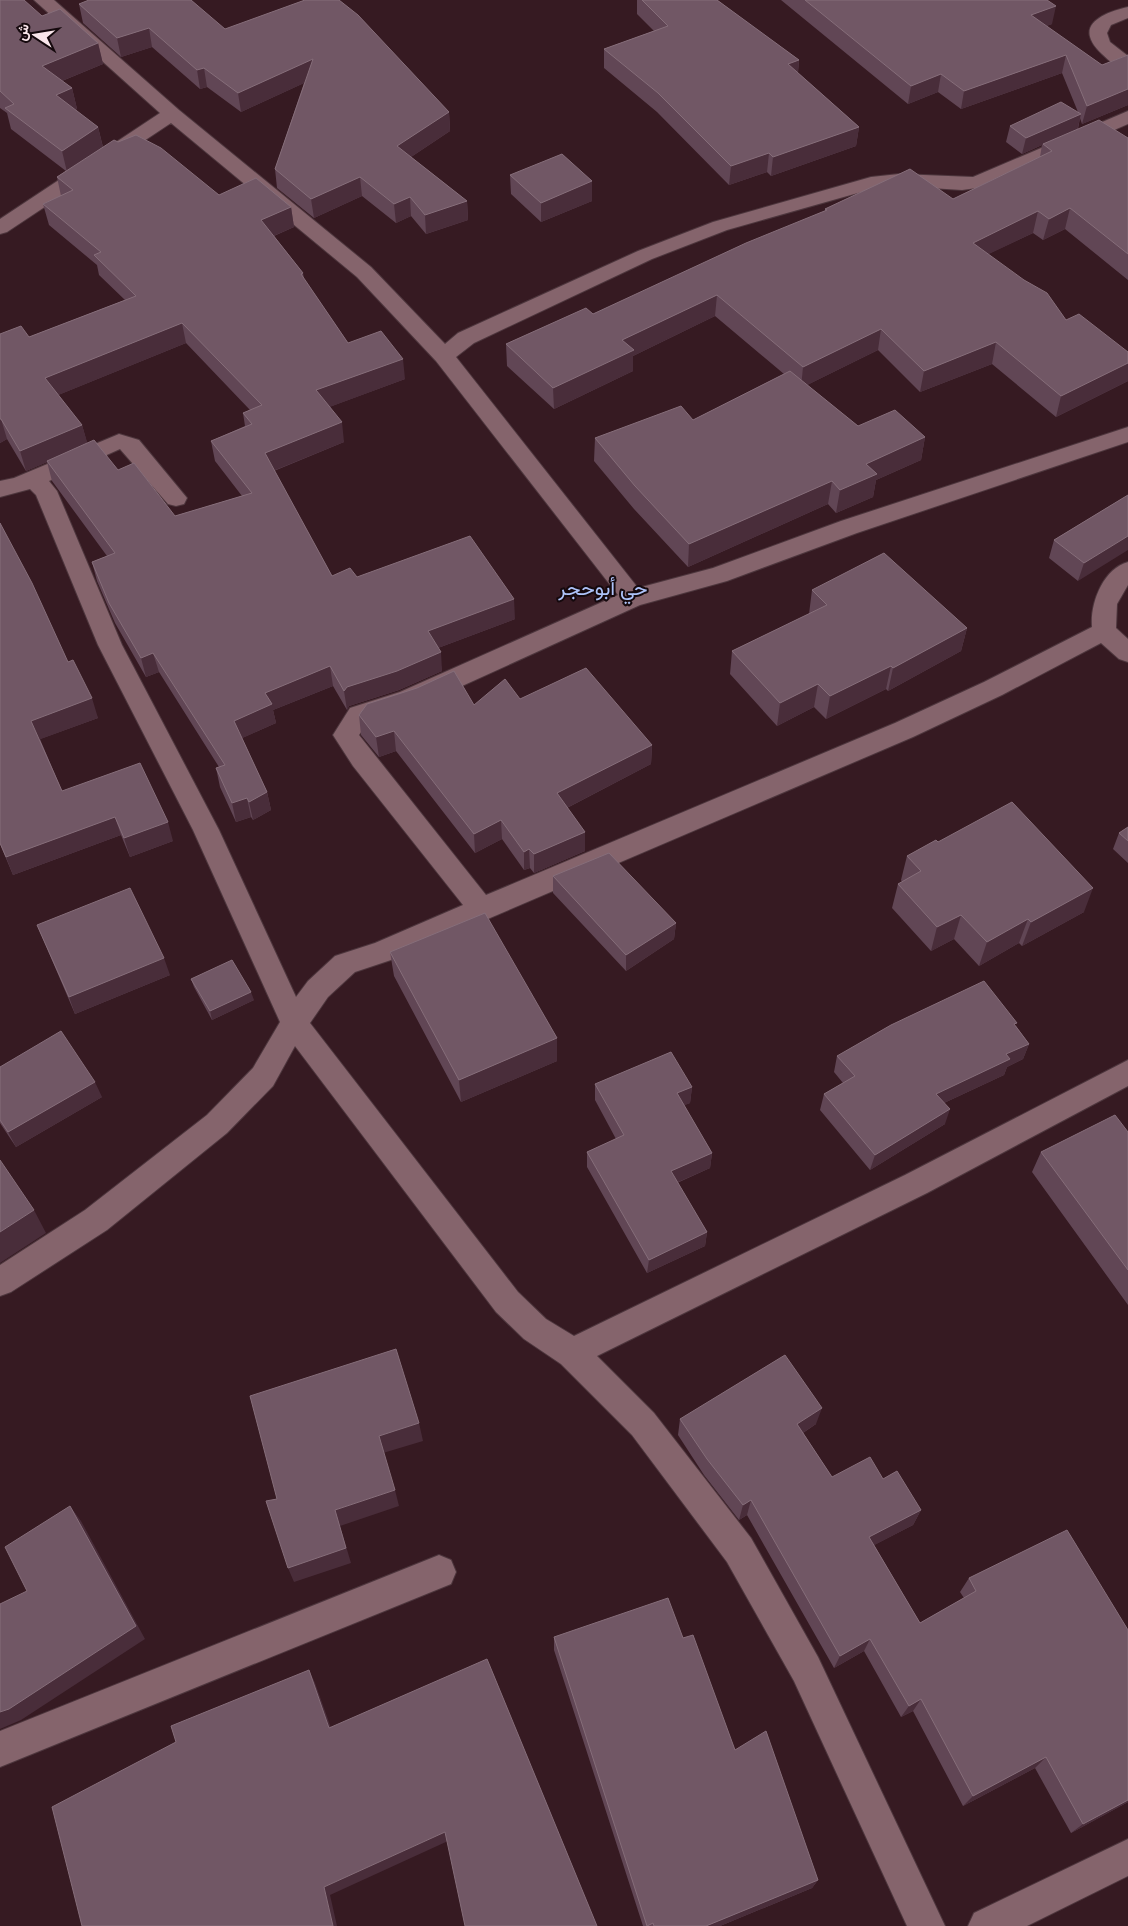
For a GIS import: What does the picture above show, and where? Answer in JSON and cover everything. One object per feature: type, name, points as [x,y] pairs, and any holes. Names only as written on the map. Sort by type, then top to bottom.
[{"type":"street","points":[[43,0],[172,114],[364,272],[444,356],[496,420],[633,598]]},
{"type":"street","points":[[1128,12],[1106,20],[1099,28],[1098,34],[1100,41],[1106,48],[1128,65]]},
{"type":"street","points":[[0,228],[172,114]]},
{"type":"street","points":[[444,356],[466,338],[645,254],[720,226],[871,183],[899,180],[962,184],[977,183],[1128,117]]},
{"type":"street","points":[[481,908],[362,759],[346,735],[359,715],[409,699],[633,598],[719,574],[849,526],[1128,434]]},
{"type":"street","points":[[0,489],[20,484],[119,441],[131,445],[176,498]]},
{"type":"street","points":[[32,478],[46,491],[110,645],[206,830],[294,1023],[507,1302],[535,1329],[572,1353],[643,1424],[739,1550],[806,1669],[926,1926]]},
{"type":"street","points":[[1128,570],[1109,590],[1102,612],[1104,631],[1128,653]]},
{"type":"street","points":[[0,1282],[96,1220],[217,1124],[263,1077],[294,1023],[318,989],[345,964],[384,950],[823,765],[978,696],[1104,631]]},
{"type":"street","points":[[572,1353],[916,1184],[1128,1072]]},
{"type":"street","points":[[0,1749],[439,1572]]},
{"type":"street","points":[[987,1926],[1128,1857]]},
{"type":"building","points":[[0,0],[24,0],[42,16],[60,9],[98,43],[42,66],[72,88],[56,95],[98,127],[62,151],[5,108],[14,104],[0,91]]},
{"type":"building","points":[[89,0],[191,0],[225,29],[305,0],[339,0],[358,15],[449,112],[397,146],[467,201],[425,215],[410,197],[394,204],[360,177],[311,199],[275,169],[313,59],[238,93],[204,68],[197,70],[149,28],[117,38],[79,4]]},
{"type":"building","points":[[642,0],[717,0],[799,60],[788,64],[859,127],[773,157],[769,153],[731,166],[658,93],[604,49],[668,26]]},
{"type":"building","points":[[805,0],[1047,0],[1056,6],[1031,15],[1102,65],[1128,55],[1128,89],[1087,106],[1066,55],[964,91],[941,74],[911,86]]},
{"type":"building","points":[[1061,102],[1081,114],[1026,138],[1010,126]]},
{"type":"building","points":[[1099,120],[1128,138],[1128,254],[1070,208],[1049,219],[1038,211],[973,243],[1024,280],[1047,293],[1066,320],[1079,314],[1128,352],[1128,363],[1061,396],[996,342],[924,371],[881,329],[803,367],[717,295],[622,340],[634,350],[553,388],[506,344],[586,308],[593,314],[746,243],[827,210],[825,209],[910,169],[953,199],[1052,151],[1043,144]]},
{"type":"building","points":[[136,135],[161,148],[219,195],[256,178],[291,207],[261,220],[303,273],[301,274],[348,343],[381,331],[403,359],[316,390],[342,422],[265,453],[332,576],[350,568],[357,577],[470,536],[514,599],[428,631],[441,652],[397,671],[347,687],[344,691],[330,666],[265,693],[272,704],[234,721],[267,792],[249,802],[247,798],[232,803],[216,768],[225,765],[153,653],[141,658],[109,603],[92,562],[115,553],[47,461],[94,440],[118,470],[134,463],[175,516],[252,493],[211,441],[252,424],[243,413],[262,405],[182,323],[45,378],[82,425],[20,451],[0,419],[0,334],[21,326],[29,337],[136,296],[94,255],[101,252],[43,204],[73,190],[57,177],[114,140],[118,142]]},
{"type":"building","points":[[562,154],[592,181],[541,203],[510,175]]},
{"type":"building","points":[[790,371],[858,426],[895,410],[925,437],[866,464],[877,474],[840,490],[832,481],[689,544],[635,486],[595,438],[681,406],[693,420]]},
{"type":"building","points":[[1128,495],[1128,536],[1084,563],[1054,540]]},
{"type":"building","points":[[0,523],[32,583],[68,662],[73,660],[92,698],[31,721],[62,791],[140,763],[168,822],[124,838],[115,817],[6,857],[0,843]]},
{"type":"building","points":[[884,553],[967,628],[893,668],[891,666],[830,696],[818,684],[780,703],[732,651],[827,605],[812,590]]},
{"type":"building","points":[[586,668],[652,745],[557,793],[585,832],[534,854],[529,849],[524,852],[501,820],[474,834],[394,731],[376,737],[359,715],[367,704],[417,688],[454,671],[474,705],[505,679],[520,699]]},
{"type":"building","points":[[1012,802],[1093,888],[1031,922],[1028,919],[987,942],[961,915],[937,927],[898,884],[921,871],[907,856],[936,840],[938,842]]},
{"type":"building","points":[[1128,827],[1128,841],[1119,833]]},
{"type":"building","points":[[609,853],[676,923],[626,955],[553,876]]},
{"type":"building","points":[[130,888],[164,958],[69,997],[37,925]]},
{"type":"building","points":[[485,913],[557,1038],[459,1080],[390,952]]},
{"type":"building","points":[[232,960],[251,992],[210,1011],[191,979]]},
{"type":"building","points":[[984,981],[1017,1023],[1014,1024],[1029,1044],[1006,1054],[1010,1059],[936,1094],[950,1109],[875,1155],[824,1094],[855,1076],[837,1056],[891,1025]]},
{"type":"building","points":[[61,1031],[95,1082],[8,1132],[0,1120],[0,1067]]},
{"type":"building","points":[[671,1052],[692,1087],[677,1093],[712,1153],[671,1171],[707,1232],[649,1260],[587,1152],[624,1135],[595,1084]]},
{"type":"building","points":[[1115,1115],[1128,1132],[1128,1270],[1041,1152]]},
{"type":"building","points":[[0,1160],[34,1210],[0,1232]]},
{"type":"building","points":[[396,1349],[419,1423],[379,1436],[395,1490],[335,1510],[346,1548],[288,1568],[266,1501],[277,1499],[250,1396]]},
{"type":"building","points":[[785,1355],[822,1408],[797,1424],[832,1477],[870,1457],[883,1479],[897,1471],[921,1510],[869,1537],[920,1623],[976,1591],[969,1578],[1067,1530],[1128,1630],[1128,1800],[1083,1824],[1046,1757],[973,1796],[921,1699],[909,1706],[870,1639],[840,1656],[751,1500],[743,1505],[707,1459],[680,1419]]},
{"type":"building","points":[[70,1506],[136,1626],[9,1709],[0,1712],[0,1604],[27,1591],[5,1547]]},
{"type":"building","points":[[668,1598],[683,1638],[693,1635],[735,1750],[766,1731],[818,1880],[706,1926],[654,1926],[653,1923],[647,1926],[554,1637]]},
{"type":"building","points":[[487,1659],[597,1926],[465,1926],[445,1832],[324,1887],[333,1926],[82,1926],[52,1807],[176,1742],[171,1726],[309,1670],[329,1728]]},
{"type":"district","name":"حي أبوحجر","points":[[603,587]]}]
